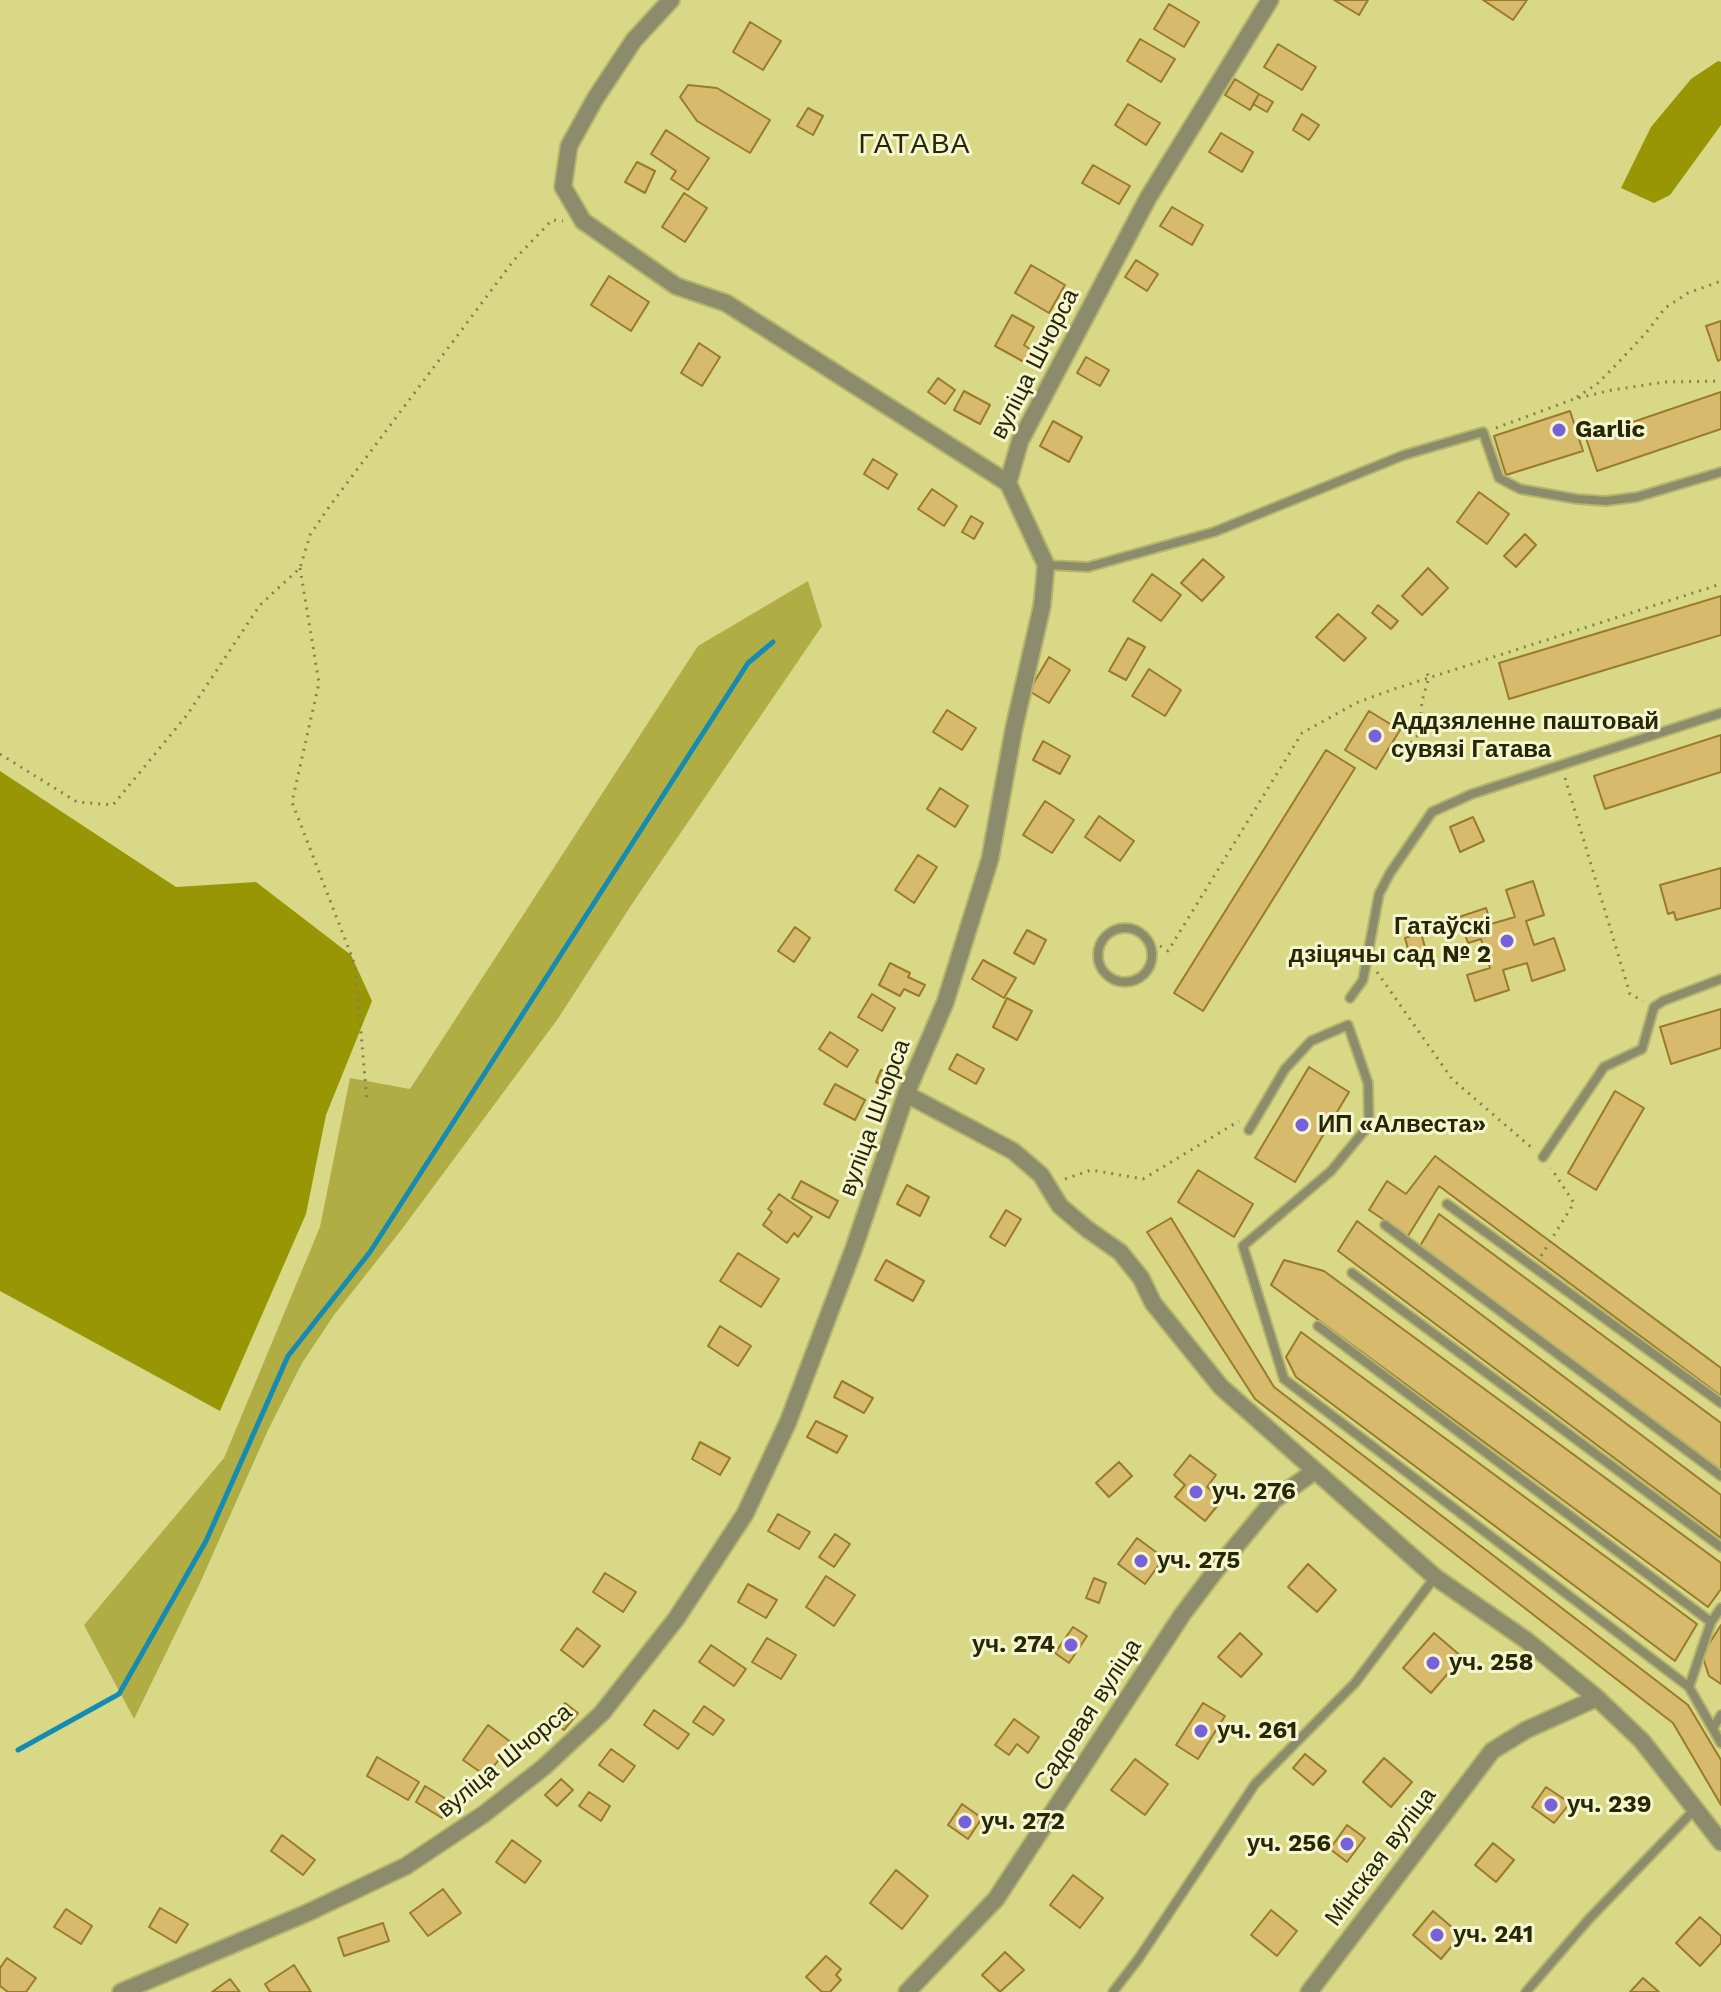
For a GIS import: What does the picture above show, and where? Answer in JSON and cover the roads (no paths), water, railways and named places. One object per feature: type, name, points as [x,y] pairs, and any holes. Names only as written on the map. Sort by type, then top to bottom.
[{"type":"street","points":[[671,0],[634,40],[595,99],[569,146],[563,187],[583,221],[676,286],[726,303],[1008,483],[1046,565]]},
{"type":"street","name":"вуліца Шчорса","points":[[1008,483],[1020,441],[1148,198],[1270,0]]},
{"type":"street","name":"вуліца Шчорса","points":[[121,1992],[307,1913],[406,1866],[484,1814],[544,1767],[602,1713],[676,1619],[745,1514],[788,1422],[854,1248],[906,1094],[945,1003],[990,859],[1014,728],[1042,606],[1046,565]]},
{"type":"street","points":[[906,1094],[1013,1151],[1041,1175],[1060,1206],[1120,1252],[1141,1278],[1153,1303],[1221,1387],[1435,1577],[1526,1640],[1597,1698],[1642,1741],[1721,1842]]},
{"type":"street","name":"Садовая вуліца","points":[[907,1992],[996,1899],[1182,1615],[1216,1570],[1274,1500],[1315,1471]]},
{"type":"street","name":"Мінская вуліца","points":[[1309,1992],[1492,1751],[1526,1730],[1597,1698]]},
{"type":"lane","points":[[1046,565],[1088,567],[1214,532],[1404,455],[1483,432],[1499,478],[1520,489],[1577,499],[1606,501],[1637,497],[1721,472]]},
{"type":"lane","points":[[1350,998],[1363,980],[1379,894],[1432,812],[1460,799],[1561,764],[1721,713]]},
{"type":"lane","points":[[1135,929],[1144,936],[1152,954],[1143,975],[1122,982],[1105,973],[1097,955],[1102,940],[1110,932],[1135,929]]},
{"type":"lane","points":[[1543,1157],[1604,1067],[1642,1049],[1654,1007],[1721,979]]},
{"type":"lane","points":[[1249,1130],[1285,1069],[1311,1041],[1348,1025],[1368,1083],[1369,1125],[1331,1171],[1243,1246],[1284,1379],[1689,1687],[1721,1743]]},
{"type":"lane","points":[[1447,1204],[1721,1403]]},
{"type":"lane","points":[[1385,1225],[1721,1476]]},
{"type":"lane","points":[[1352,1273],[1721,1547]]},
{"type":"lane","points":[[1318,1326],[1711,1622]]},
{"type":"lane","points":[[1113,1992],[1255,1784],[1355,1683],[1435,1577]]},
{"type":"lane","points":[[1689,1687],[1711,1622],[1721,1608]]},
{"type":"lane","points":[[1713,1728],[1721,1715]]},
{"type":"lane","points":[[1526,1992],[1589,1919],[1696,1808]]},
{"type":"waterway","points":[[18,1750],[119,1694],[206,1541],[288,1356],[370,1252],[748,663],[773,642]]},
{"type":"place","name":"Garlic","points":[[1559,430]]},
{"type":"place","name":"Аддзяленне паштовай сувязі Гатава","points":[[1375,736]]},
{"type":"place","name":"Гатаўскі дзіцячы сад № 2","points":[[1507,941]]},
{"type":"place","name":"ИП «Алвеста»","points":[[1302,1125]]},
{"type":"place","name":"уч. 276","points":[[1196,1492]]},
{"type":"place","name":"уч. 275","points":[[1141,1561]]},
{"type":"place","name":"уч. 274","points":[[1071,1645]]},
{"type":"place","name":"уч. 258","points":[[1433,1663]]},
{"type":"place","name":"уч. 261","points":[[1201,1731]]},
{"type":"place","name":"уч. 239","points":[[1551,1805]]},
{"type":"place","name":"уч. 272","points":[[965,1822]]},
{"type":"place","name":"уч. 256","points":[[1347,1844]]},
{"type":"place","name":"уч. 241","points":[[1437,1935]]},
{"type":"district","name":"ГАТАВА","points":[[915,145]]}]
